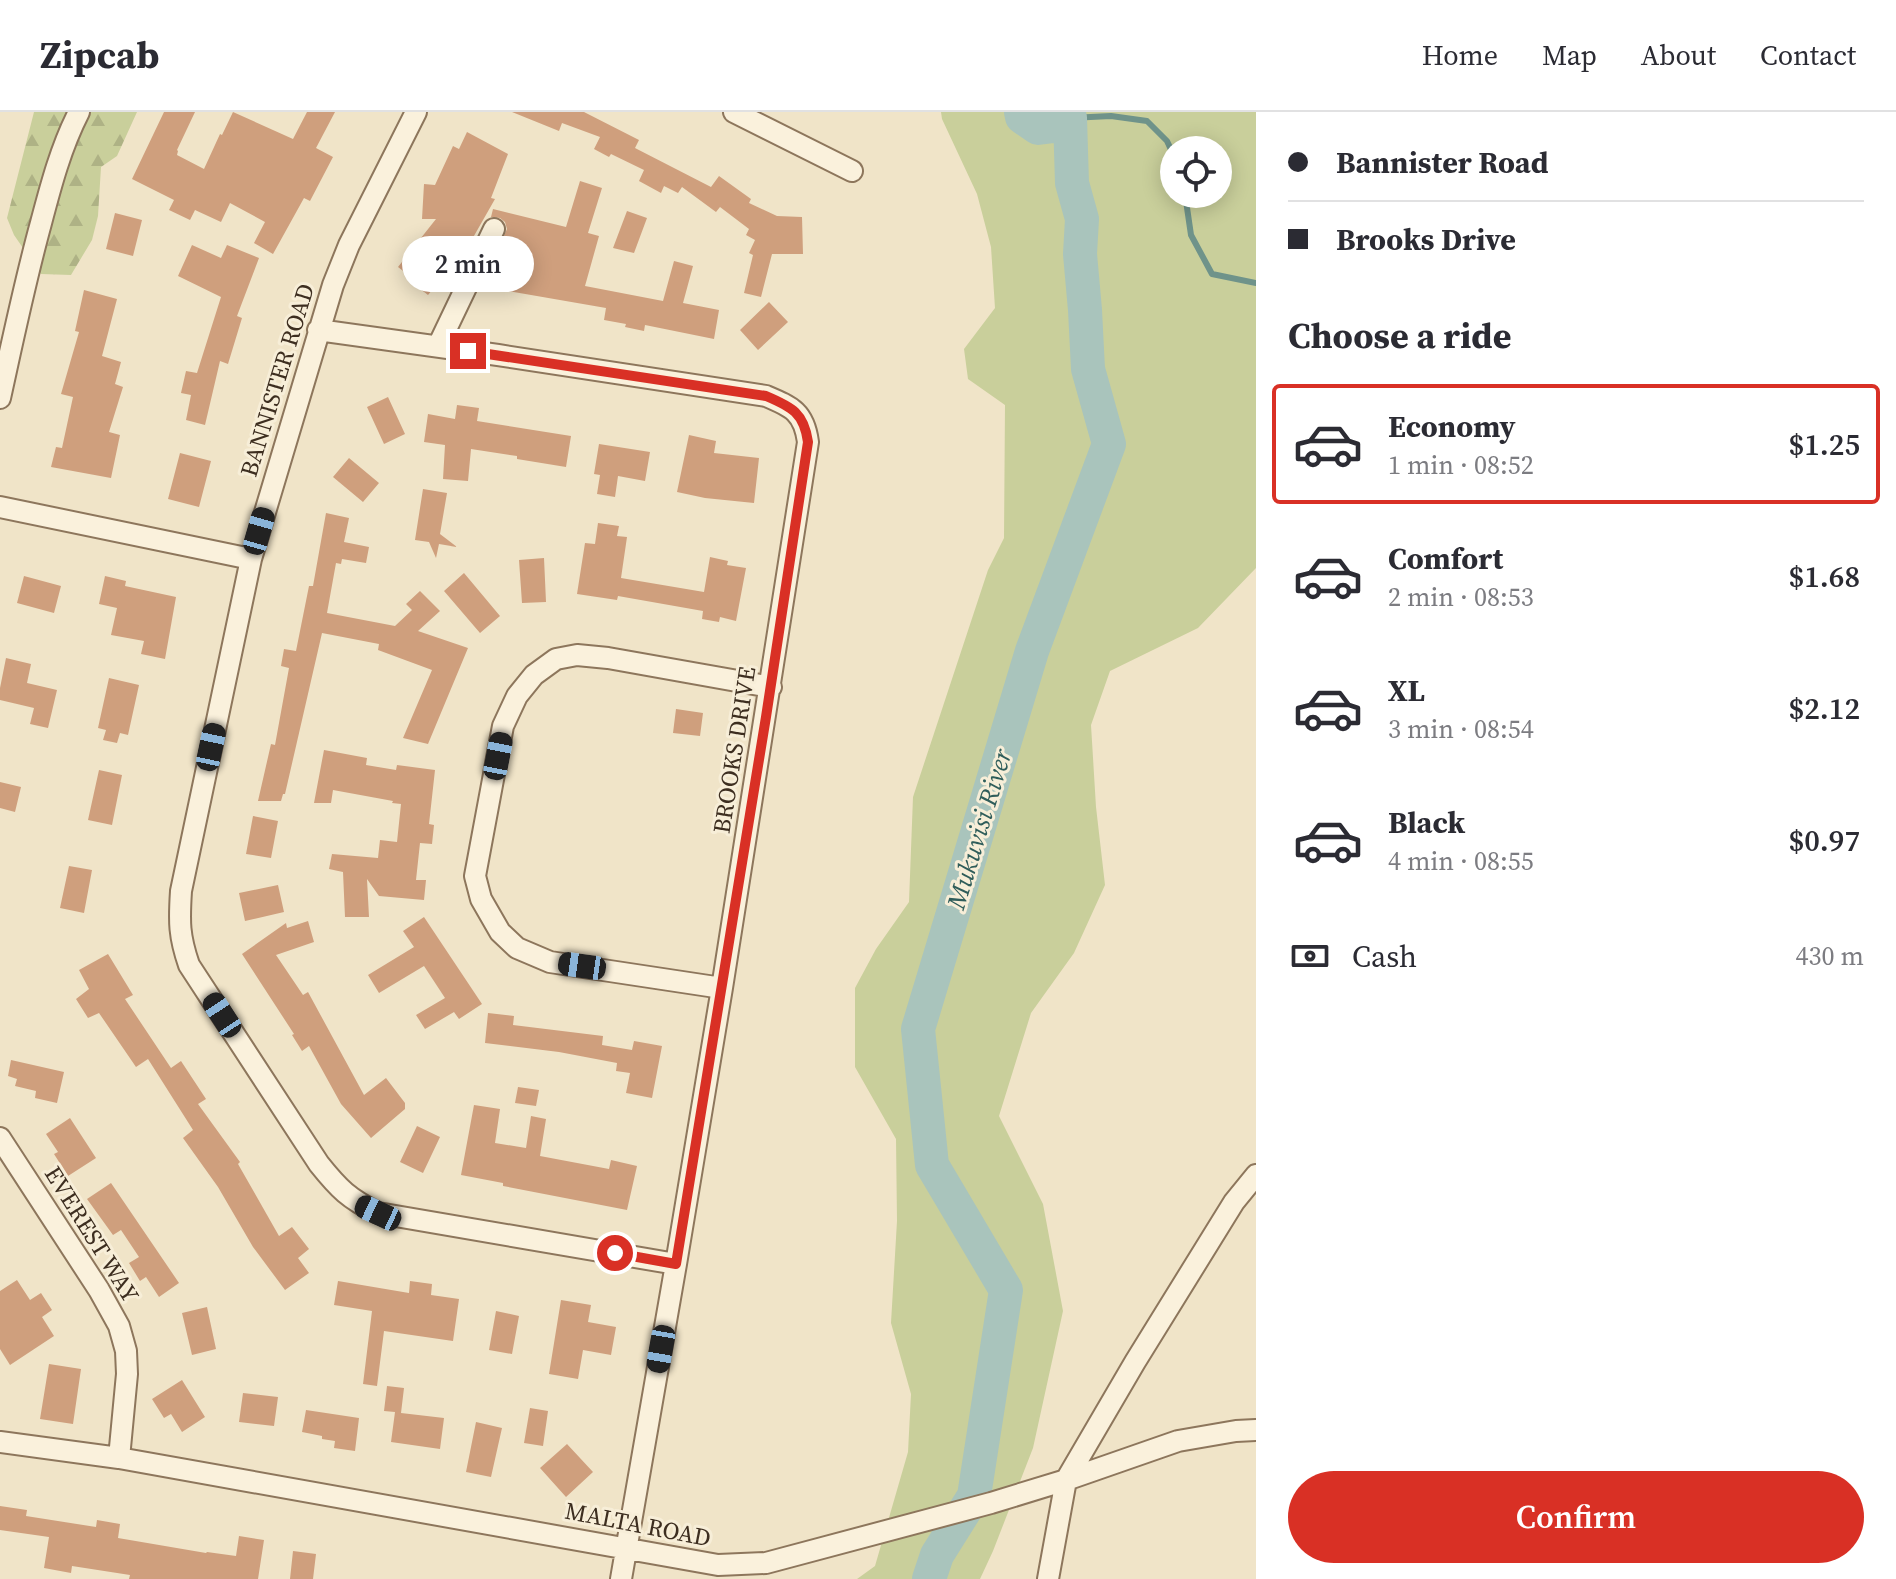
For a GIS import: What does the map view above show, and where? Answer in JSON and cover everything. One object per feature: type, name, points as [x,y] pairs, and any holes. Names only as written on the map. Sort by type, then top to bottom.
[{"type":"street","points":[[0,398],[48,198],[68,135],[79,112]]},
{"type":"street","name":"BANNISTER ROAD","points":[[416,112],[349,245],[333,285],[251,559],[181,891],[181,941],[189,965],[319,1164],[356,1203],[378,1213],[676,1264]]},
{"type":"street","points":[[734,112],[852,171]]},
{"type":"street","points":[[438,346],[494,229]]},
{"type":"street","name":"BROOKS DRIVE","points":[[318,330],[766,396],[787,405],[798,413],[806,425],[808,442],[771,687],[621,1579]]},
{"type":"street","points":[[0,507],[251,559]]},
{"type":"street","points":[[722,988],[550,962],[517,948],[500,932],[481,899],[475,876],[503,726],[517,696],[534,675],[556,659],[577,655],[608,658],[771,687]]},
{"type":"street","name":"EVEREST WAY","points":[[0,1138],[119,1326],[126,1351],[127,1374],[119,1458]]},
{"type":"street","points":[[1048,1579],[1066,1480],[1234,1202],[1256,1175]]},
{"type":"street","name":"MALTA ROAD","points":[[0,1442],[119,1458],[718,1565],[742,1565],[776,1560],[991,1503],[1178,1441],[1256,1430]]},
{"type":"green space","points":[[34,112],[137,112],[117,156],[101,167],[98,216],[92,240],[71,275],[41,274],[14,235],[7,218]]},
{"type":"green space","points":[[941,112],[1256,112],[1256,568],[1198,628],[1110,671],[1091,725],[1105,885],[1074,953],[1031,1013],[999,1116],[1043,1204],[1063,1311],[1033,1448],[993,1551],[980,1579],[857,1579],[875,1566],[908,1452],[911,1394],[891,1323],[897,1221],[896,1139],[855,1067],[855,988],[876,949],[909,902],[913,797],[988,570],[1004,538],[1005,405],[968,379],[964,349],[995,308],[991,247],[977,194]]},
{"type":"building","points":[[164,112],[195,112],[177,155],[204,169],[233,112],[293,139],[307,112],[335,112],[316,148],[333,157],[310,201],[304,198],[273,254],[254,243],[265,222],[230,203],[221,222],[195,210],[190,220],[169,210],[174,200],[132,179]]},
{"type":"building","points":[[512,112],[584,112],[639,140],[635,148],[711,187],[719,176],[751,199],[749,203],[777,216],[802,217],[803,254],[772,254],[761,297],[744,293],[753,255],[749,253],[755,240],[746,235],[749,229],[720,207],[716,212],[682,187],[678,193],[664,186],[661,193],[639,181],[644,170],[594,149],[600,137],[562,123],[559,131]]},
{"type":"building","points":[[467,132],[508,154],[491,198],[495,199],[458,264],[455,262],[428,295],[398,267],[436,219],[422,219],[424,184],[435,185],[453,146],[459,149]]},
{"type":"building","points":[[580,181],[602,188],[588,233],[599,236],[585,286],[663,301],[674,261],[693,266],[683,303],[719,310],[714,339],[645,325],[644,331],[625,327],[626,324],[604,320],[606,308],[497,289],[498,284],[484,281],[507,229],[500,218],[491,217],[493,209],[566,227]]},
{"type":"building","points":[[627,211],[647,218],[634,253],[613,248]]},
{"type":"building","points":[[115,213],[142,220],[133,256],[106,249]]},
{"type":"building","points":[[192,245],[221,258],[227,245],[259,258],[237,316],[242,318],[228,364],[220,361],[205,425],[186,420],[191,395],[181,393],[186,371],[197,373],[221,297],[178,276]]},
{"type":"building","points":[[84,290],[117,299],[102,356],[121,362],[115,384],[123,387],[109,432],[120,435],[111,478],[51,467],[56,447],[62,448],[73,397],[61,394],[79,332],[75,331]]},
{"type":"building","points":[[769,302],[788,322],[758,350],[740,330]]},
{"type":"building","points":[[388,397],[405,434],[384,444],[367,407]]},
{"type":"building","points":[[457,405],[479,408],[477,421],[571,436],[566,467],[471,449],[468,481],[443,479],[445,445],[424,442],[428,414],[455,419]]},
{"type":"building","points":[[689,435],[716,441],[714,453],[759,458],[754,503],[677,492]]},
{"type":"building","points":[[599,444],[650,452],[645,481],[618,476],[615,497],[597,494],[600,475],[594,474]]},
{"type":"building","points":[[180,453],[211,461],[199,507],[168,499]]},
{"type":"building","points":[[349,458],[379,483],[363,502],[333,477]]},
{"type":"building","points":[[423,489],[447,493],[440,534],[457,547],[439,544],[436,558],[429,542],[415,540]]},
{"type":"building","points":[[326,513],[349,518],[344,542],[369,547],[366,563],[342,559],[341,564],[336,563],[327,613],[395,626],[412,610],[406,604],[420,591],[440,611],[418,631],[468,648],[428,744],[403,738],[432,670],[378,650],[379,644],[322,633],[285,794],[281,801],[258,801],[271,744],[275,745],[289,668],[281,666],[284,649],[296,651],[309,586],[313,586]]},
{"type":"building","points":[[598,523],[619,526],[617,536],[627,537],[621,578],[704,592],[710,557],[728,561],[727,565],[746,568],[736,621],[720,617],[719,622],[702,619],[703,611],[618,596],[617,600],[577,594],[585,543],[595,544]]},
{"type":"building","points":[[544,558],[546,602],[522,603],[519,560]]},
{"type":"building","points":[[464,573],[500,616],[480,633],[444,591]]},
{"type":"building","points":[[24,576],[61,586],[54,613],[17,603]]},
{"type":"building","points":[[105,576],[126,581],[125,586],[176,597],[165,659],[141,654],[144,641],[111,635],[117,608],[99,604]]},
{"type":"building","points":[[6,658],[31,664],[27,683],[57,690],[48,728],[30,724],[34,708],[0,700]]},
{"type":"building","points":[[109,678],[139,685],[128,735],[120,733],[117,743],[103,740],[106,730],[98,728]]},
{"type":"building","points":[[676,709],[703,713],[700,736],[673,733]]},
{"type":"building","points":[[324,750],[367,758],[366,765],[396,770],[397,765],[435,770],[429,824],[434,825],[432,844],[420,843],[416,880],[426,880],[424,900],[379,896],[367,879],[369,917],[345,917],[343,872],[329,869],[332,854],[378,858],[380,840],[397,842],[401,804],[333,790],[331,803],[314,803]]},
{"type":"building","points":[[99,770],[122,775],[112,825],[88,820]]},
{"type":"building","points":[[0,782],[21,787],[15,812],[0,808]]},
{"type":"building","points":[[253,816],[278,821],[271,858],[246,854]]},
{"type":"building","points":[[69,866],[92,870],[84,913],[60,908]]},
{"type":"building","points":[[278,885],[284,912],[245,921],[239,893]]},
{"type":"building","points":[[424,917],[482,1004],[459,1019],[454,1012],[425,1029],[416,1015],[445,998],[424,966],[379,993],[368,975],[414,947],[403,931]]},
{"type":"building","points":[[308,921],[314,942],[276,955],[303,995],[308,992],[364,1095],[386,1078],[405,1103],[405,1109],[371,1138],[341,1104],[309,1046],[302,1051],[242,954],[286,923],[287,928]]},
{"type":"building","points":[[108,954],[133,995],[125,999],[171,1068],[181,1061],[206,1099],[198,1104],[240,1162],[238,1164],[279,1236],[292,1227],[309,1249],[298,1258],[309,1273],[285,1290],[253,1247],[218,1187],[183,1138],[193,1130],[148,1059],[136,1067],[99,1013],[88,1018],[76,999],[89,989],[79,970]]},
{"type":"building","points":[[488,1013],[514,1016],[513,1025],[603,1036],[602,1045],[632,1050],[634,1041],[662,1046],[652,1098],[626,1093],[630,1073],[616,1071],[617,1063],[485,1043]]},
{"type":"building","points":[[11,1060],[64,1072],[57,1103],[35,1098],[36,1091],[15,1086],[17,1079],[8,1076]]},
{"type":"building","points":[[518,1087],[539,1090],[536,1106],[515,1103]]},
{"type":"building","points":[[474,1105],[500,1109],[495,1143],[526,1148],[531,1116],[546,1119],[540,1156],[609,1169],[611,1160],[637,1166],[627,1210],[461,1175]]},
{"type":"building","points":[[70,1118],[96,1158],[68,1176],[46,1134]]},
{"type":"building","points":[[417,1126],[440,1137],[423,1173],[400,1162]]},
{"type":"building","points":[[111,1183],[179,1283],[159,1297],[146,1277],[140,1281],[129,1263],[139,1257],[121,1230],[113,1235],[87,1199]]},
{"type":"building","points":[[17,1280],[30,1300],[41,1293],[52,1310],[42,1317],[54,1336],[10,1365],[0,1349],[0,1291]]},
{"type":"building","points":[[338,1281],[409,1293],[410,1281],[432,1284],[431,1295],[459,1299],[453,1341],[384,1331],[377,1386],[363,1384],[372,1311],[334,1305]]},
{"type":"building","points":[[561,1300],[591,1305],[588,1322],[616,1327],[611,1355],[583,1350],[578,1379],[549,1374]]},
{"type":"building","points":[[207,1307],[216,1349],[192,1355],[182,1313]]},
{"type":"building","points":[[496,1311],[519,1316],[512,1354],[489,1350]]},
{"type":"building","points":[[49,1364],[81,1369],[73,1424],[40,1419]]},
{"type":"building","points":[[182,1380],[205,1417],[182,1432],[171,1414],[164,1418],[152,1399]]},
{"type":"building","points":[[387,1386],[404,1388],[401,1413],[444,1418],[440,1449],[391,1442],[395,1412],[384,1411]]},
{"type":"building","points":[[243,1393],[278,1397],[274,1426],[239,1422]]},
{"type":"building","points":[[530,1408],[548,1411],[543,1446],[524,1443]]},
{"type":"building","points":[[306,1410],[359,1418],[355,1451],[334,1448],[335,1441],[302,1432]]},
{"type":"building","points":[[476,1422],[502,1428],[491,1477],[466,1472]]},
{"type":"building","points":[[567,1444],[593,1472],[566,1497],[540,1468]]},
{"type":"building","points":[[0,1506],[27,1510],[26,1516],[96,1527],[97,1520],[120,1524],[118,1538],[206,1553],[236,1556],[239,1536],[264,1540],[258,1579],[129,1579],[130,1575],[72,1566],[71,1573],[44,1568],[49,1537],[0,1530]]},
{"type":"building","points":[[293,1551],[316,1554],[313,1579],[290,1579]]},
{"type":"waterway","name":"Mukuvisi River","points":[[929,1579],[937,1555],[974,1496],[1006,1290],[932,1165],[918,1029],[1032,651],[1109,444],[1088,369],[1080,254],[1082,219],[1072,183],[1070,118],[1054,126],[1038,128],[1022,117],[1021,112]]},
{"type":"waterway","points":[[1070,118],[1111,116],[1147,121],[1162,136]]},
{"type":"waterway","points":[[1187,208],[1191,235],[1212,274],[1256,283]]},
{"type":"route","points":[[468,351],[766,396],[787,405],[798,413],[806,425],[808,442],[776,656],[676,1264],[615,1253]]}]
